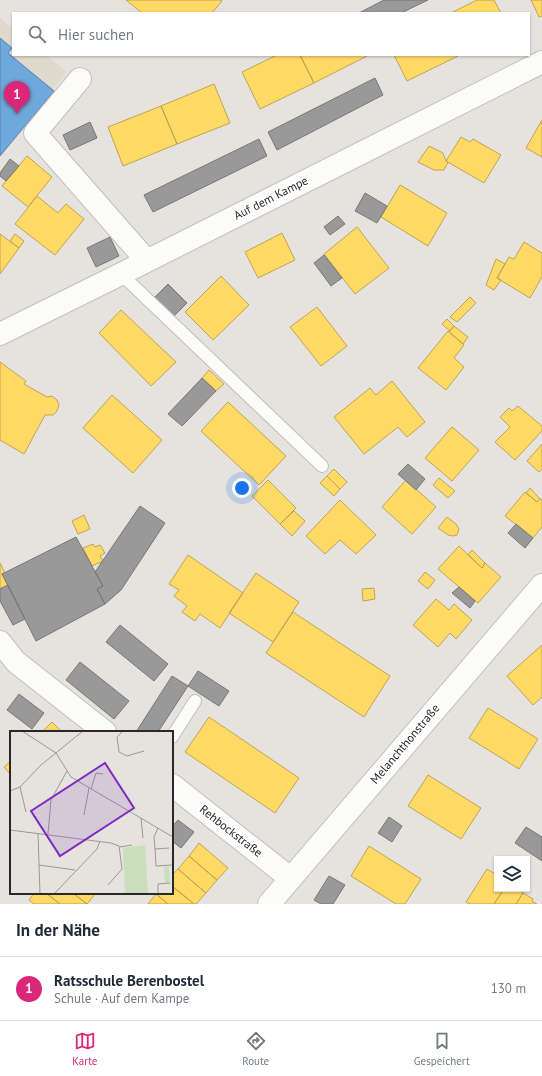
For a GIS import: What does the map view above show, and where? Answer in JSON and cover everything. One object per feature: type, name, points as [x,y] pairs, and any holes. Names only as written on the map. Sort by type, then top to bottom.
[{"type":"street","name":"Auf dem Kampe","points":[[0,334],[542,62]]},
{"type":"street","points":[[80,79],[35,134],[147,260]]},
{"type":"street","name":"Melanchthonstraße","points":[[269,904],[542,585]]},
{"type":"street","points":[[0,642],[16,662],[104,731]]},
{"type":"street","name":"Rehbockstraße","points":[[173,786],[290,878]]},
{"type":"lane","points":[[121,274],[322,466]]},
{"type":"lane","points":[[173,735],[195,701]]},
{"type":"shaded area","points":[[0,18],[12,28],[12,56],[47,56],[67,72],[0,155]]},
{"type":"building: Wohnen","points":[[126,0],[222,1],[213,12],[141,12]]},
{"type":"building: Wohnen","points":[[477,0],[494,0],[500,12],[453,12]]},
{"type":"building: Wohnen","points":[[531,0],[542,0],[542,16],[539,17]]},
{"type":"building: Wohnen","points":[[275,56],[300,56],[314,83],[260,109],[242,72]]},
{"type":"building: Wohnen","points":[[300,56],[367,56],[314,83]]},
{"type":"building: Wohnen","points":[[394,56],[458,56],[407,81]]},
{"type":"building: Wohnen","points":[[214,84],[230,123],[177,144],[161,106]]},
{"type":"building: Wohnen","points":[[161,106],[177,144],[123,166],[108,127]]},
{"type":"building: Wohnen","points":[[542,120],[542,157],[526,148]]},
{"type":"building: Wohnen","points":[[461,137],[470,142],[473,139],[501,155],[484,183],[446,161]]},
{"type":"building: Wohnen","points":[[429,146],[443,153],[446,161],[448,162],[444,170],[434,170],[418,162]]},
{"type":"building: Wohnen","points":[[27,156],[52,177],[28,207],[2,186]]},
{"type":"building: Wohnen","points":[[400,185],[447,213],[428,246],[381,217]]},
{"type":"building: Wohnen","points":[[37,196],[58,213],[66,204],[84,219],[55,255],[15,224]]},
{"type":"building: Wohnen","points":[[357,227],[389,268],[355,294],[324,254]]},
{"type":"building: Wohnen","points":[[282,233],[295,260],[258,278],[245,252]]},
{"type":"building: Wohnen","points":[[0,234],[19,248],[0,274]]},
{"type":"building: Wohnen","points":[[15,234],[24,241],[19,248],[10,241]]},
{"type":"building: Wohnen","points":[[524,242],[542,253],[542,277],[530,298],[497,278],[509,257],[514,259]]},
{"type":"building: Wohnen","points":[[496,259],[505,264],[497,278],[501,280],[494,290],[486,285]]},
{"type":"building: Wohnen","points":[[221,276],[249,305],[213,340],[185,312]]},
{"type":"building: Wohnen","points":[[470,297],[476,303],[457,322],[450,317]]},
{"type":"building: Wohnen","points":[[317,307],[347,346],[321,366],[290,327]]},
{"type":"building: Wohnen","points":[[121,310],[176,362],[151,386],[99,333]]},
{"type":"building: Wohnen","points":[[447,319],[454,326],[450,331],[442,324]]},
{"type":"building: Wohnen","points":[[454,326],[468,337],[463,344],[449,332]]},
{"type":"building: Wohnen","points":[[448,331],[464,345],[454,358],[464,367],[446,390],[418,368]]},
{"type":"building: Wohnen","points":[[0,362],[26,381],[24,384],[47,397],[52,396],[57,400],[59,405],[57,411],[53,415],[45,415],[24,454],[0,440]]},
{"type":"building: Wohnen","points":[[209,370],[224,384],[216,391],[202,378]]},
{"type":"building: Wohnen","points":[[392,381],[425,422],[407,437],[398,427],[364,454],[334,417],[370,388],[376,395]]},
{"type":"building: Wohnen","points":[[112,395],[162,440],[133,473],[83,428]]},
{"type":"building: Wohnen","points":[[228,402],[286,456],[259,485],[201,431]]},
{"type":"building: Wohnen","points":[[518,406],[542,426],[542,431],[515,460],[495,442],[510,427],[500,417],[509,408],[512,411]]},
{"type":"building: Wohnen","points":[[452,427],[479,450],[452,481],[425,458]]},
{"type":"building: Wohnen","points":[[542,444],[542,469],[539,472],[527,461]]},
{"type":"building: Wohnen","points":[[334,469],[347,482],[340,489],[327,476]]},
{"type":"building: Wohnen","points":[[327,476],[340,489],[334,496],[320,483]]},
{"type":"building: Wohnen","points":[[439,478],[455,491],[448,498],[433,485]]},
{"type":"building: Wohnen","points":[[268,480],[296,508],[280,524],[252,496]]},
{"type":"building: Wohnen","points":[[406,480],[436,507],[412,534],[382,507]]},
{"type":"building: Wohnen","points":[[530,488],[540,499],[537,502],[526,493]]},
{"type":"building: Wohnen","points":[[525,492],[537,502],[540,499],[542,500],[542,527],[533,538],[505,516]]},
{"type":"building: Wohnen","points":[[340,500],[376,535],[356,554],[340,540],[325,554],[306,536]]},
{"type":"building: Wohnen","points":[[294,511],[305,521],[292,536],[280,524]]},
{"type":"building: Wohnen","points":[[84,515],[90,529],[78,534],[72,521]]},
{"type":"building: Wohnen","points":[[447,517],[456,524],[459,529],[457,535],[448,535],[438,528]]},
{"type":"building: Wohnen","points":[[93,544],[95,547],[100,545],[105,553],[100,556],[103,561],[92,566],[83,548]]},
{"type":"building: Wohnen","points":[[459,546],[482,568],[485,563],[501,577],[478,603],[438,569]]},
{"type":"building: Wohnen","points":[[472,550],[485,563],[482,568],[468,555]]},
{"type":"building: Wohnen","points":[[188,555],[243,593],[220,628],[200,614],[195,621],[182,612],[187,606],[174,596],[179,590],[169,584]]},
{"type":"building: Wohnen","points":[[0,563],[5,573],[2,574],[8,585],[0,589]]},
{"type":"building: Wohnen","points":[[425,572],[435,580],[428,589],[418,581]]},
{"type":"building: Wohnen","points":[[256,573],[299,602],[273,642],[229,613]]},
{"type":"building: Wohnen","points":[[374,588],[375,599],[363,601],[362,589]]},
{"type":"building: Wohnen","points":[[436,599],[449,610],[454,604],[472,620],[456,639],[450,633],[438,647],[413,625]]},
{"type":"building: Wohnen","points":[[293,612],[390,676],[364,717],[266,653]]},
{"type":"building: Wohnen","points":[[542,645],[542,697],[533,705],[507,676]]},
{"type":"building: Wohnen","points":[[488,708],[538,739],[519,769],[469,738]]},
{"type":"building: Wohnen","points":[[209,717],[299,778],[275,813],[185,752]]},
{"type":"building: Wohnen","points":[[52,722],[61,731],[43,731]]},
{"type":"building: Wohnen","points":[[10,762],[10,774],[4,767]]},
{"type":"building: Wohnen","points":[[428,775],[481,808],[461,839],[408,806]]},
{"type":"building: Wohnen","points":[[199,843],[228,868],[217,880],[189,856]]},
{"type":"building: Wohnen","points":[[369,846],[421,879],[405,904],[396,904],[351,876]]},
{"type":"building: Wohnen","points":[[189,856],[217,880],[206,893],[178,869]]},
{"type":"building: Wohnen","points":[[178,869],[206,893],[196,904],[194,904],[173,887],[173,874]]},
{"type":"building: Wohnen","points":[[487,869],[494,873],[494,892],[502,892],[494,904],[470,904],[466,902]]},
{"type":"building: Wohnen","points":[[173,887],[194,904],[168,904],[156,894],[173,894]]},
{"type":"building: Wohnen","points":[[502,892],[523,893],[516,904],[494,904]]},
{"type":"building: Wohnen","points":[[523,893],[533,899],[532,901],[537,904],[516,904]]},
{"type":"building: Wohnen","points":[[33,894],[47,894],[60,904],[34,904],[29,900]]},
{"type":"building: Wohnen","points":[[47,894],[74,894],[87,904],[60,904]]},
{"type":"building: Wohnen","points":[[74,894],[95,894],[87,904]]},
{"type":"building: Wohnen","points":[[156,894],[168,904],[148,904]]},
{"type":"building: Schulen","points":[[0,38],[12,48],[8,53],[54,91],[0,156]]},
{"type":"building: Industrie","points":[[384,0],[428,0],[403,12],[361,12]]},
{"type":"building: Industrie","points":[[375,78],[383,95],[277,150],[268,132]]},
{"type":"building: Industrie","points":[[90,122],[97,138],[70,150],[63,135]]},
{"type":"building: Industrie","points":[[259,139],[267,156],[153,212],[144,195]]},
{"type":"building: Industrie","points":[[10,159],[19,166],[6,181],[0,176],[0,173]]},
{"type":"building: Industrie","points":[[365,193],[387,206],[377,223],[355,211]]},
{"type":"building: Industrie","points":[[338,216],[345,224],[330,235],[324,227]]},
{"type":"building: Industrie","points":[[110,237],[119,256],[96,267],[87,248]]},
{"type":"building: Industrie","points":[[324,255],[342,278],[331,286],[314,263]]},
{"type":"building: Industrie","points":[[168,284],[187,303],[174,316],[155,297]]},
{"type":"building: Industrie","points":[[202,378],[216,391],[182,426],[168,414]]},
{"type":"building: Industrie","points":[[408,464],[425,479],[416,490],[398,474]]},
{"type":"building: Industrie","points":[[140,506],[165,523],[121,590],[105,604],[97,589],[103,586],[95,572]]},
{"type":"building: Industrie","points":[[516,524],[533,538],[525,548],[508,533]]},
{"type":"building: Industrie","points":[[76,537],[103,586],[97,589],[105,604],[36,641],[2,574]]},
{"type":"building: Industrie","points":[[8,585],[25,619],[13,625],[0,601],[0,589]]},
{"type":"building: Industrie","points":[[459,587],[475,601],[470,608],[452,593]]},
{"type":"building: Industrie","points":[[120,625],[168,664],[154,681],[106,642]]},
{"type":"building: Industrie","points":[[80,662],[129,701],[114,719],[66,680]]},
{"type":"building: Industrie","points":[[198,671],[229,691],[219,706],[188,686]]},
{"type":"building: Industrie","points":[[172,676],[188,686],[159,731],[137,731]]},
{"type":"building: Industrie","points":[[19,694],[44,713],[32,729],[7,710]]},
{"type":"building: Industrie","points":[[389,817],[402,826],[392,842],[378,833]]},
{"type":"building: Industrie","points":[[178,820],[194,832],[181,848],[173,842],[173,826]]},
{"type":"building: Industrie","points":[[526,827],[542,837],[542,861],[515,843]]},
{"type":"building: Industrie","points":[[329,876],[345,885],[333,904],[321,904],[314,900]]},
{"type":"place","name":"Ratsschule Berenbostel","points":[[17,114]]}]
